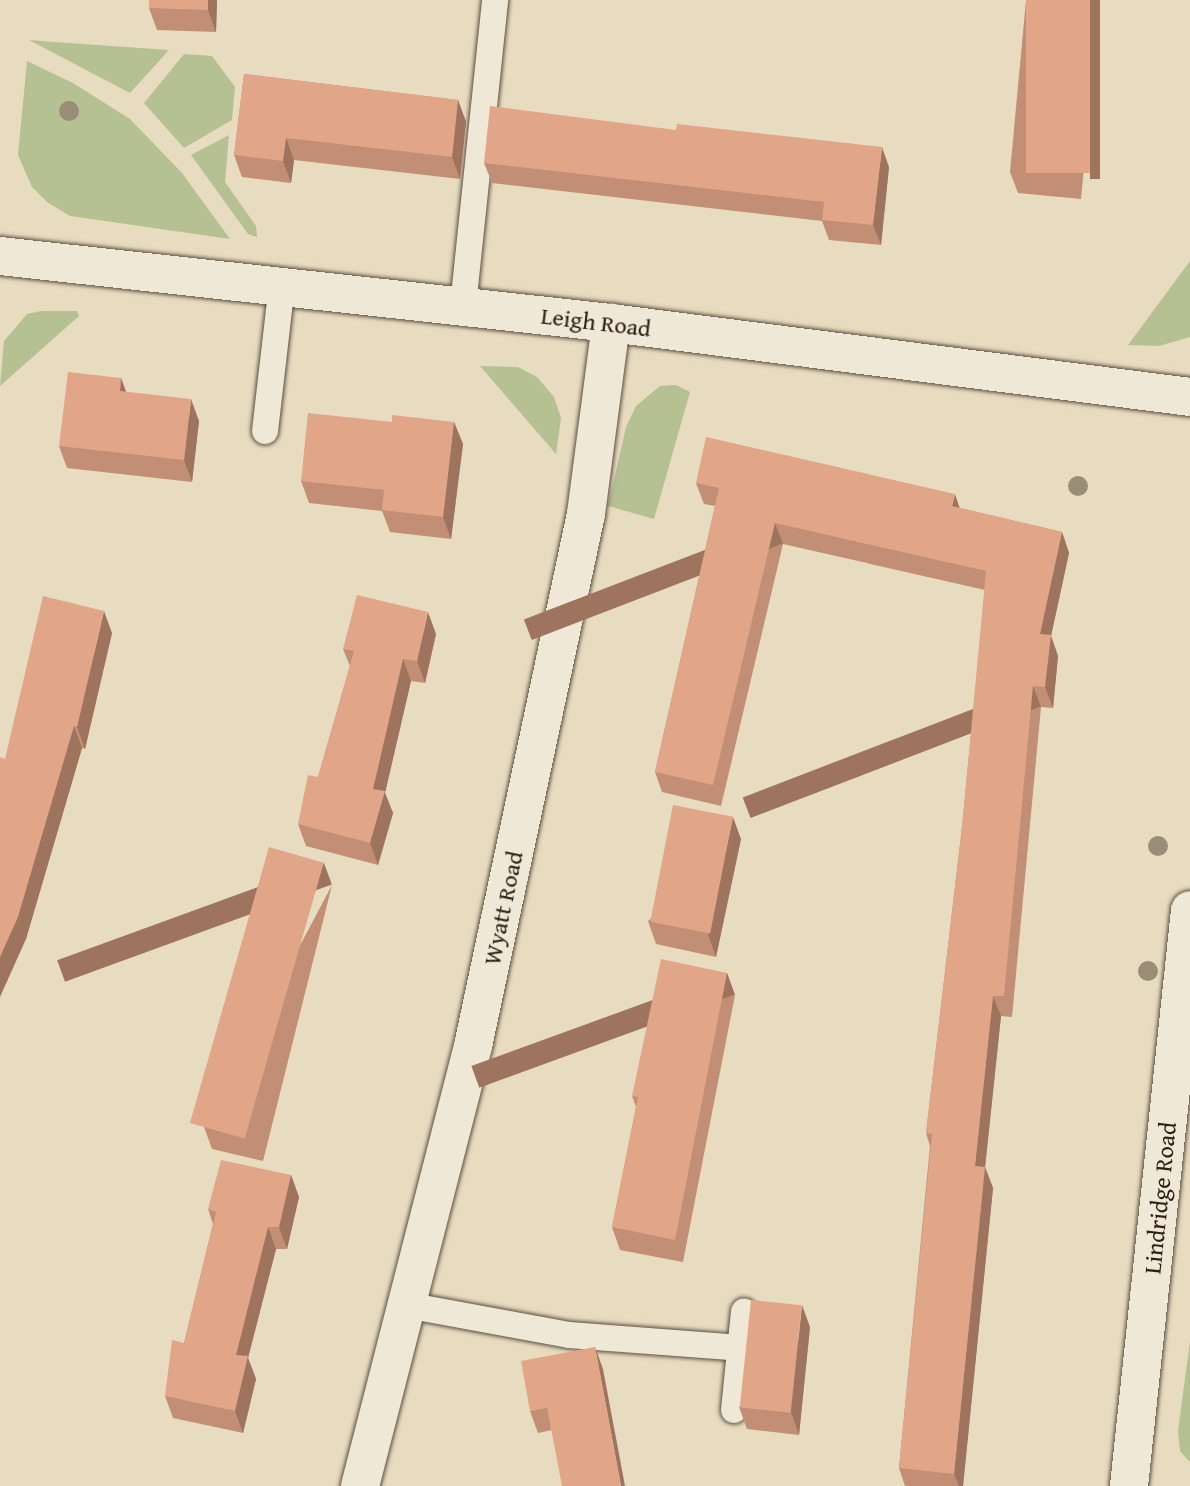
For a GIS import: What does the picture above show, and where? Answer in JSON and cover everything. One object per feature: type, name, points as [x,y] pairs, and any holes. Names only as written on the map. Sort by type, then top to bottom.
[{"type":"street","name":"Leigh Road","points":[[0,256],[611,323],[1190,397]]},
{"type":"street","name":"Wyatt Road","points":[[360,1486],[473,1046],[586,513],[611,323]]},
{"type":"street","name":"Lindridge Road","points":[[1129,1486],[1190,910]]},
{"type":"lane","points":[[463,306],[495,0]]},
{"type":"lane","points":[[265,431],[282,285]]},
{"type":"lane","points":[[406,1305],[569,1335],[741,1348]]},
{"type":"lane","points":[[734,1410],[744,1312]]},
{"type":"green space","points":[[29,40],[54,42],[169,50],[130,93]]},
{"type":"green space","points":[[184,54],[212,56],[235,87],[232,120],[184,148],[144,103]]},
{"type":"green space","points":[[27,61],[73,83],[130,119],[182,173],[230,239],[70,216],[47,202],[32,187],[18,155]]},
{"type":"green space","points":[[229,135],[225,182],[256,226],[257,237],[248,234],[191,155]]},
{"type":"green space","points":[[1190,261],[1190,337],[1159,346],[1128,345]]},
{"type":"green space","points":[[41,311],[77,311],[79,316],[0,386],[4,341],[27,314]]},
{"type":"green space","points":[[480,366],[518,367],[537,377],[554,397],[561,418],[556,454]]},
{"type":"green space","points":[[676,385],[690,392],[654,519],[608,506],[626,427],[636,406],[660,386]]},
{"type":"green space","points":[[1190,1341],[1190,1462],[1180,1451],[1178,1431]]},
{"type":"building","points":[[149,0],[208,0],[208,10],[149,8]]},
{"type":"building","points":[[1026,0],[1090,0],[1090,173],[1026,173]]},
{"type":"building","points":[[244,74],[458,100],[452,157],[286,138],[283,161],[234,155]]},
{"type":"building","points":[[490,106],[676,130],[677,124],[882,147],[873,225],[822,220],[824,202],[484,163]]},
{"type":"building","points":[[68,372],[121,378],[120,391],[191,399],[184,460],[59,446]]},
{"type":"building","points":[[308,413],[392,422],[392,415],[454,422],[443,517],[382,510],[384,490],[301,481]]},
{"type":"building","points":[[706,437],[955,494],[952,506],[1062,532],[1040,634],[1051,635],[1045,687],[1033,686],[1004,996],[993,996],[975,1166],[985,1167],[954,1474],[899,1468],[932,1134],[926,1133],[962,827],[986,571],[775,523],[713,785],[655,772],[719,488],[696,483]]},
{"type":"building","points":[[357,595],[428,612],[417,661],[403,659],[373,789],[385,791],[370,843],[298,824],[308,775],[318,777],[354,651],[343,649]]},
{"type":"building","points":[[43,596],[104,611],[77,727],[74,726],[18,917],[0,957],[0,757],[5,759]]},
{"type":"building","points":[[673,805],[733,817],[710,933],[650,922]]},
{"type":"building","points":[[269,847],[324,863],[245,1139],[190,1123]]},
{"type":"building","points":[[661,959],[727,973],[675,1240],[612,1227],[638,1097],[632,1096]]},
{"type":"building","points":[[221,1160],[291,1175],[279,1227],[268,1227],[236,1355],[248,1356],[235,1411],[165,1396],[172,1340],[184,1343],[216,1212],[208,1209]]},
{"type":"building","points":[[751,1300],[802,1305],[790,1413],[740,1407]]},
{"type":"building","points":[[595,1347],[621,1486],[562,1486],[547,1408],[530,1411],[521,1361]]}]
